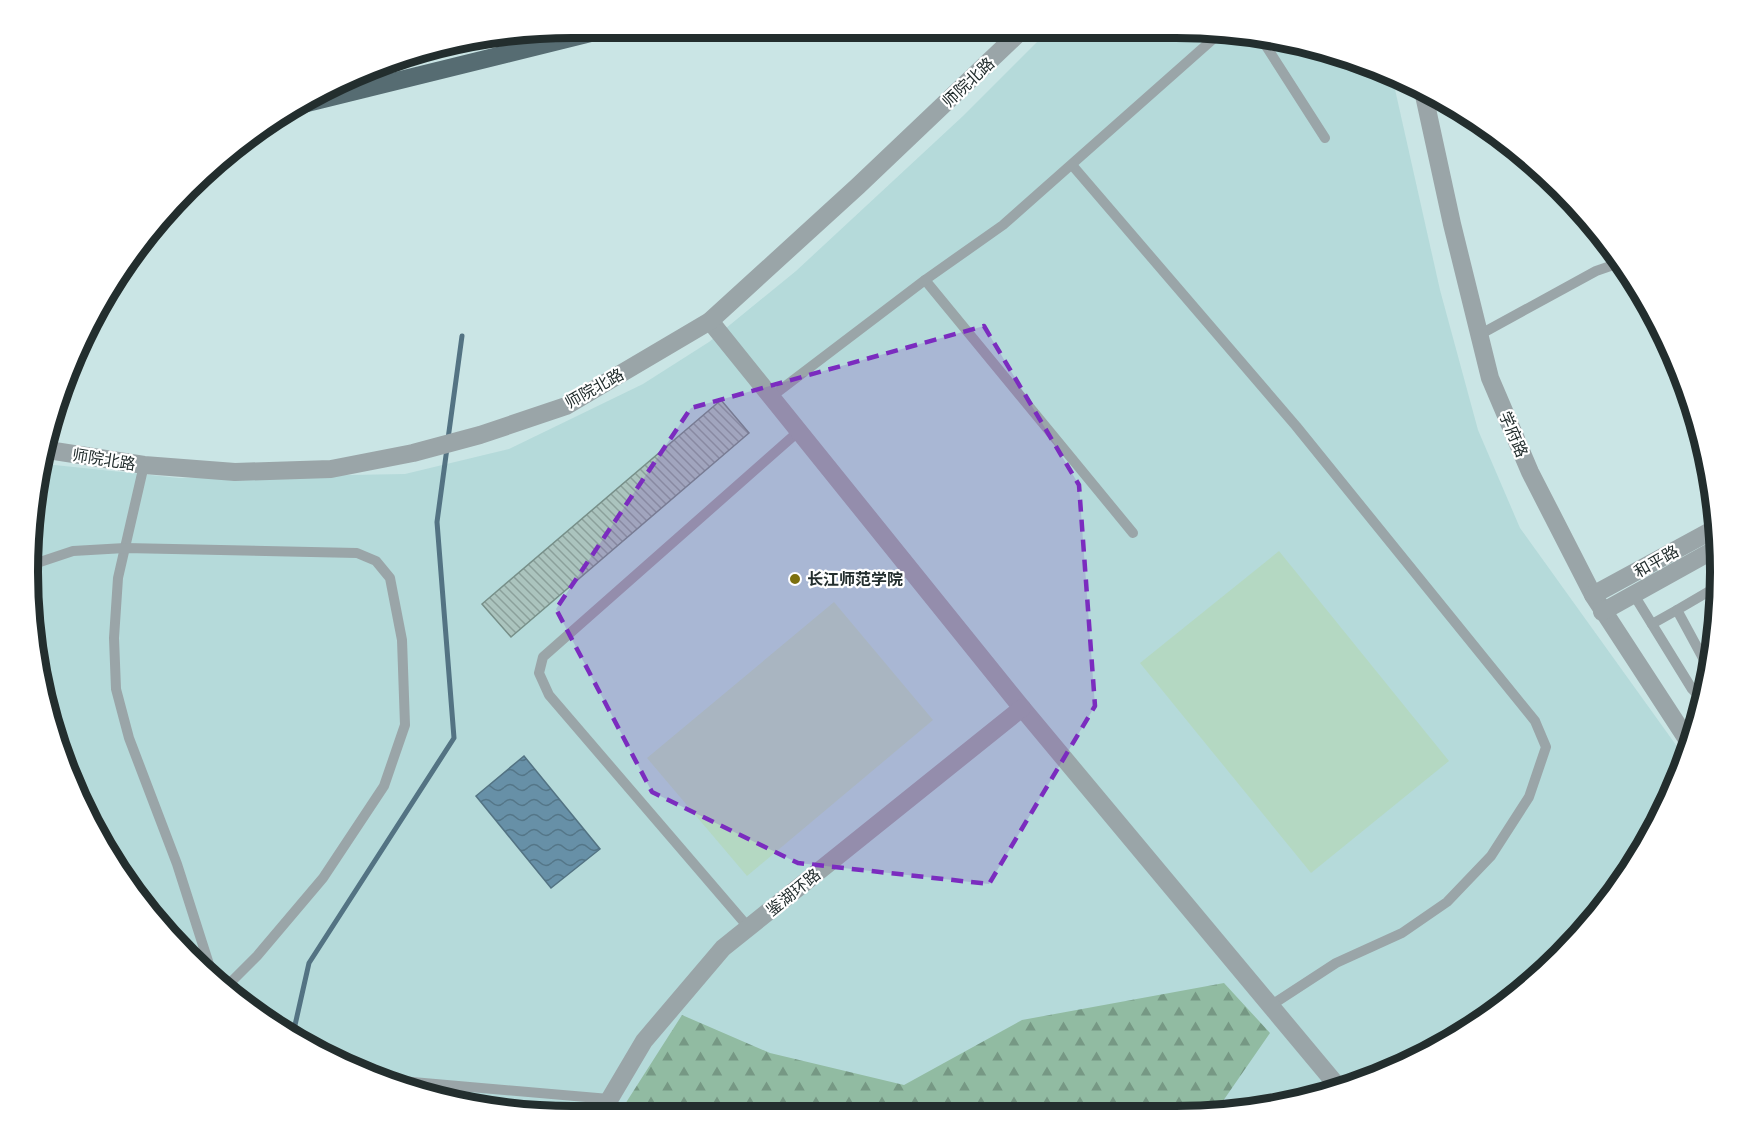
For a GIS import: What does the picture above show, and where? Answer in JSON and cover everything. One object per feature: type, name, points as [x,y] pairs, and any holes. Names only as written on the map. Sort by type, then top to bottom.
[{"type":"highway","points":[[323,99],[570,38]]},
{"type":"street","name":"师院北路","points":[[52,451],[144,465],[235,472],[332,469],[413,453],[480,435],[566,406],[710,321],[1013,38]]},
{"type":"street","name":"学府路","points":[[1425,99],[1452,224],[1490,378],[1530,472],[1602,612],[1684,735]]},
{"type":"street","points":[[710,321],[1022,708],[1334,1081]]},
{"type":"street","name":"和平路","points":[[1593,595],[1709,532]]},
{"type":"street","name":"和平路","points":[[1602,612],[1709,552]]},
{"type":"street","name":"鉴湖环路","points":[[606,1106],[644,1041],[723,948],[1022,708]]},
{"type":"lane","points":[[771,397],[925,280],[1004,225],[1213,39]]},
{"type":"lane","points":[[1266,45],[1324,138]]},
{"type":"lane","points":[[1072,165],[1296,426],[1535,721],[1546,747],[1529,797],[1491,855],[1447,902],[1402,933],[1336,963],[1270,1006]]},
{"type":"lane","points":[[1479,335],[1596,271],[1614,265]]},
{"type":"lane","points":[[925,280],[1133,533]]},
{"type":"lane","points":[[749,928],[549,695],[539,673],[543,657],[799,431]]},
{"type":"lane","points":[[144,465],[118,578],[114,638],[116,689],[129,738],[177,864],[209,963]]},
{"type":"lane","points":[[38,563],[73,551],[125,548],[357,553],[376,561],[390,578],[402,640],[405,725],[384,786],[323,878],[257,956],[230,982]]},
{"type":"lane","points":[[1652,624],[1709,591]]},
{"type":"lane","points":[[1634,595],[1696,693]]},
{"type":"lane","points":[[1677,610],[1703,658]]},
{"type":"lane","points":[[421,1083],[606,1106]]},
{"type":"highlighted area","points":[[984,326],[1079,485],[1095,706],[989,884],[798,863],[652,792],[556,609],[691,408]]},
{"type":"shaded area","name":"长江师范学院","points":[[1041,38],[1176,38],[1246,42],[1315,56],[1394,84],[1440,290],[1478,430],[1520,528],[1679,750],[1670,776],[1639,838],[1621,868],[1578,924],[1529,973],[1473,1016],[1444,1034],[1381,1065],[1315,1087],[1281,1095],[1246,1101],[1176,1106],[572,1106],[502,1101],[433,1087],[367,1065],[304,1034],[275,1016],[219,973],[170,924],[127,868],[93,808],[66,743],[48,676],[39,606],[39,537],[49,464],[179,478],[405,474],[509,449],[643,384],[709,342],[796,271],[963,116]]},
{"type":"green space","points":[[1279,551],[1449,761],[1311,873],[1140,663]]},
{"type":"green space","points":[[834,602],[933,720],[747,876],[647,758]]},
{"type":"green space","points":[[1224,983],[1270,1033],[1222,1103],[1176,1106],[624,1106],[682,1015],[770,1053],[904,1085],[1022,1020]]},
{"type":"water","points":[[524,756],[600,849],[551,888],[476,796]]},
{"type":"building","points":[[721,400],[749,433],[511,637],[482,604]]},
{"type":"waterway","points":[[448,439],[462,336]]},
{"type":"waterway","points":[[294,1028],[309,963],[454,738],[437,522],[447,448]]},
{"type":"place","name":"长江师范学院","points":[[795,579]]}]
